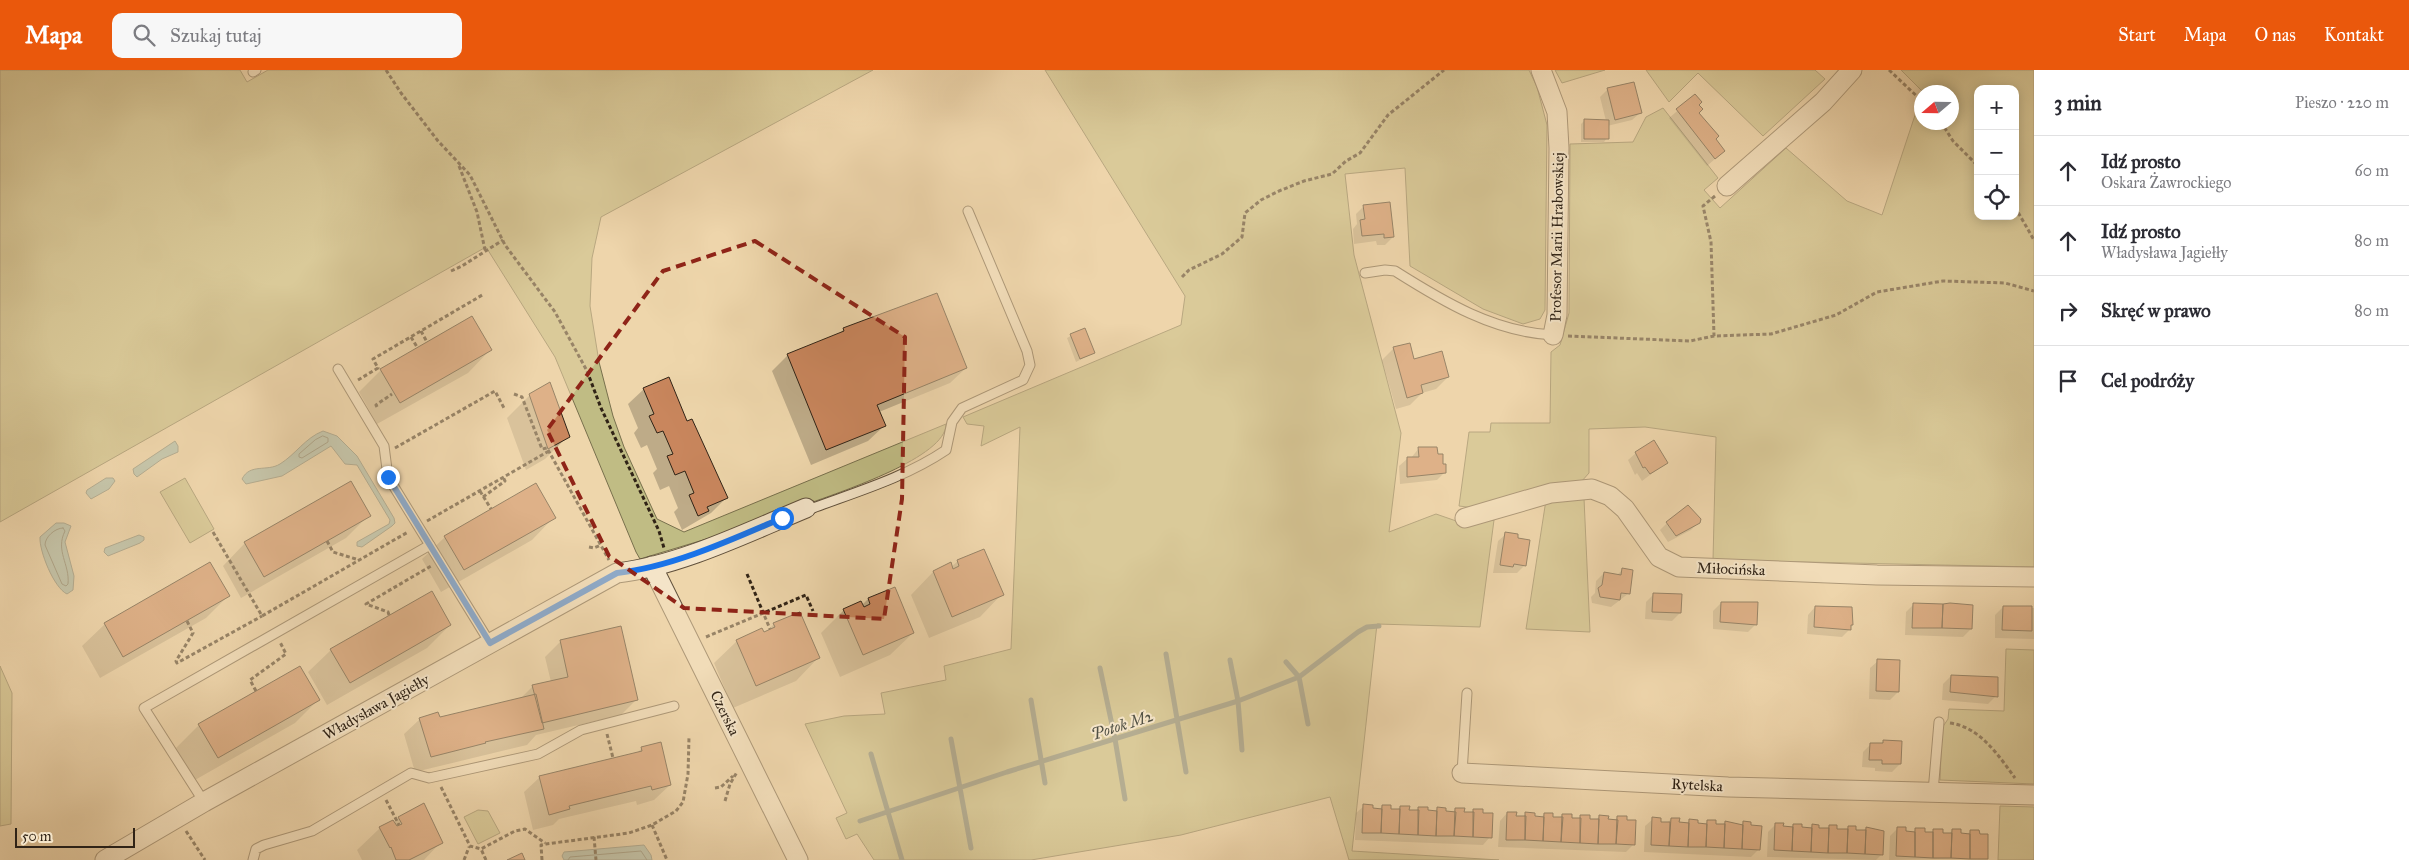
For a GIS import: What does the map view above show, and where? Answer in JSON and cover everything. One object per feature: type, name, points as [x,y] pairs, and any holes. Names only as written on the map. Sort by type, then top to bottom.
[{"type":"street","name":"Profesor Marii Hrabowskiej","points":[[1541,70],[1557,112],[1558,130],[1557,315],[1553,335]]},
{"type":"street","points":[[1727,186],[1823,102],[1852,70]]},
{"type":"street","name":"Miłocińska","points":[[1465,518],[1551,493],[1592,488],[1610,496],[1625,509],[1659,557],[1679,567],[1878,575],[2034,577]]},
{"type":"street","name":"Władysława Jagiełły","points":[[105,860],[204,802],[617,573],[639,571],[735,538],[806,508]]},
{"type":"street","name":"Czerska","points":[[652,566],[798,860]]},
{"type":"street","name":"Rytelska","points":[[1462,773],[1719,786],[2031,795]]},
{"type":"lane","points":[[806,508],[813,508],[878,485],[926,464],[946,450],[952,422],[962,408],[1023,380],[1030,365],[1026,351],[968,210]]},
{"type":"lane","points":[[1365,273],[1385,270],[1395,271],[1450,305],[1517,332],[1553,335]]},
{"type":"lane","points":[[338,369],[384,446],[388,477],[490,643]]},
{"type":"lane","points":[[204,802],[144,708],[430,545]]},
{"type":"lane","points":[[1462,773],[1467,693]]},
{"type":"lane","points":[[253,860],[256,849],[312,831],[411,772],[429,778],[538,754],[581,730],[674,706]]},
{"type":"lane","points":[[1933,792],[1939,722]]},
{"type":"path","points":[[386,70],[406,100],[475,183],[503,240],[555,312],[587,371],[601,408],[659,531]]},
{"type":"path","points":[[1182,278],[1189,270],[1222,254],[1242,237],[1245,213],[1261,200],[1304,181],[1332,174],[1346,161],[1360,153],[1388,115],[1444,70]]},
{"type":"path","points":[[1889,70],[1914,93]]},
{"type":"path","points":[[1946,130],[1953,141],[1974,162]]},
{"type":"path","points":[[458,163],[477,212],[486,250]]},
{"type":"path","points":[[1714,336],[1710,242],[1704,206],[1727,186]]},
{"type":"path","points":[[2019,214],[2034,240]]},
{"type":"path","points":[[451,271],[470,262],[503,240]]},
{"type":"path","name":"Profesor Marii Hrabowskiej","points":[[1553,335],[1690,341],[1714,336],[1770,334],[1836,315],[1876,292],[1943,281],[2005,283],[2034,291]]},
{"type":"path","points":[[358,380],[378,368],[373,359],[484,294]]},
{"type":"path","points":[[421,331],[427,342]]},
{"type":"path","points":[[411,337],[418,348]]},
{"type":"path","points":[[391,444],[393,448],[495,391],[504,408]]},
{"type":"path","points":[[381,413],[376,405],[392,394]]},
{"type":"path","points":[[514,394],[522,397],[542,449],[547,448],[549,451],[608,556]]},
{"type":"path","points":[[187,621],[193,633],[176,660],[177,663],[549,451]]},
{"type":"path","points":[[483,496],[505,481],[503,477]]},
{"type":"path","points":[[480,491],[491,509]]},
{"type":"path","points":[[213,532],[262,616]]},
{"type":"path","points":[[327,540],[333,552],[359,561]]},
{"type":"path","points":[[589,547],[594,548],[601,545]]},
{"type":"path","points":[[389,615],[388,612],[366,604],[440,561]]},
{"type":"path","points":[[747,574],[770,630]]},
{"type":"path","points":[[703,638],[733,623],[763,613],[806,594],[813,611]]},
{"type":"path","points":[[256,691],[250,680],[286,654],[275,632]]},
{"type":"path","points":[[1939,722],[1963,725],[1990,746],[2031,795]]},
{"type":"path","points":[[605,725],[613,758]]},
{"type":"path","points":[[542,860],[541,846],[546,844],[630,833],[652,825],[676,811],[683,802],[688,774],[689,737]]},
{"type":"path","points":[[715,788],[721,787],[735,774]]},
{"type":"path","points":[[436,777],[470,846],[480,849],[515,831],[525,829],[546,844]]},
{"type":"path","points":[[381,790],[399,825]]},
{"type":"path","points":[[178,818],[205,860]]},
{"type":"path","points":[[652,825],[667,860]]},
{"type":"path","points":[[594,837],[596,860]]},
{"type":"path","points":[[464,860],[470,846]]},
{"type":"path","points":[[480,849],[486,860]]},
{"type":"highlighted area","points":[[755,241],[905,337],[902,499],[884,619],[684,608],[609,556],[547,430],[663,271]]},
{"type":"shaded area","points":[[0,70],[240,70],[247,82],[268,70],[873,70],[601,217],[592,258],[590,306],[599,362],[613,416],[624,447],[657,519],[684,532],[946,424],[942,436],[929,449],[911,461],[867,482],[813,502],[805,499],[723,534],[640,559],[555,357],[486,247],[0,522]]},
{"type":"shaded area","points":[[1045,70],[1529,70],[1537,87],[1547,125],[1545,310],[1540,319],[1523,324],[1483,309],[1410,266],[1405,168],[1345,174],[1354,255],[1401,433],[1389,532],[1436,514],[1462,523],[1494,520],[1480,627],[1377,624],[1352,851],[1499,860],[1349,860],[1330,797],[1181,835],[1031,860],[874,860],[857,834],[846,839],[836,818],[847,813],[805,724],[844,716],[885,714],[881,693],[946,680],[944,666],[1011,649],[1020,427],[981,446],[984,426],[967,424],[963,417],[1181,325],[1185,296]]},
{"type":"shaded area","points":[[1555,70],[1605,70],[1562,83]]},
{"type":"shaded area","points":[[1646,70],[1815,70],[1825,79],[1763,136],[1698,73],[1669,102]]},
{"type":"shaded area","points":[[1901,70],[2034,70],[2034,567],[1713,560],[1716,437],[1645,427],[1589,429],[1589,473],[1581,482],[1475,508],[1459,506],[1469,432],[1490,432],[1491,423],[1550,423],[1551,352],[1560,345],[1569,313],[1570,144],[1633,142],[1646,117],[1663,108],[1718,178],[1704,190],[1720,208],[1786,148],[1847,201],[1882,215],[1914,118],[1914,130],[1959,130],[1959,85],[1916,85]]},
{"type":"shaded area","points":[[185,478],[214,529],[190,543],[160,492]]},
{"type":"shaded area","points":[[1584,498],[1590,632],[1526,629],[1546,500]]},
{"type":"shaded area","points":[[2006,649],[2034,650],[2034,784],[1940,780],[1942,728],[1948,719],[1949,709],[2004,711]]},
{"type":"shaded area","points":[[0,666],[12,693],[11,824],[0,826]]},
{"type":"shaded area","points":[[2000,806],[2034,807],[2034,860],[1998,860]]},
{"type":"shaded area","points":[[478,810],[488,811],[500,833],[478,844],[464,817]]},
{"type":"water","points":[[323,431],[337,436],[357,456],[394,518],[395,523],[392,526],[362,547],[357,546],[357,542],[389,524],[390,520],[357,465],[345,464],[331,446],[282,476],[246,484],[242,479],[245,474],[254,469],[280,464],[311,438]]},
{"type":"water","points":[[175,441],[178,446],[178,452],[162,459],[137,477],[134,474],[133,469]]},
{"type":"water","points":[[106,478],[113,478],[115,481],[109,489],[91,499],[86,493],[87,490]]},
{"type":"water","points":[[56,523],[64,523],[71,526],[65,542],[74,576],[73,590],[67,594],[57,585],[52,577],[40,543],[40,537]]},
{"type":"water","points":[[139,535],[144,537],[144,540],[140,543],[108,556],[104,552],[105,548]]},
{"type":"water","points":[[644,845],[652,860],[564,860],[562,856],[564,852]]},
{"type":"building","points":[[1634,82],[1642,113],[1615,120],[1607,88]]},
{"type":"building","points":[[1695,94],[1702,102],[1699,105],[1703,109],[1699,113],[1719,136],[1716,139],[1725,151],[1715,159],[1676,109]]},
{"type":"building","points":[[1584,119],[1609,120],[1609,139],[1584,139]]},
{"type":"building","points":[[1390,202],[1394,237],[1384,238],[1384,234],[1362,236],[1360,220],[1365,219],[1363,205]]},
{"type":"building","points":[[937,293],[967,368],[877,405],[886,426],[826,450],[787,354],[844,331],[843,328]]},
{"type":"building","points":[[472,316],[492,350],[400,403],[380,369]]},
{"type":"building","points":[[1085,328],[1095,353],[1080,359],[1070,334]]},
{"type":"building","points":[[1410,343],[1414,359],[1442,351],[1449,377],[1421,385],[1423,393],[1407,398],[1393,347]]},
{"type":"building","points":[[669,377],[687,421],[692,419],[728,498],[707,507],[709,511],[698,516],[689,495],[694,493],[685,471],[675,475],[667,456],[673,454],[663,431],[657,433],[649,416],[654,414],[643,388]]},
{"type":"building","points":[[550,382],[570,437],[548,449],[529,394]]},
{"type":"building","points":[[1654,440],[1668,463],[1650,474],[1645,467],[1643,468],[1635,452]]},
{"type":"building","points":[[1418,447],[1437,447],[1438,454],[1443,454],[1443,464],[1446,464],[1446,473],[1407,477],[1407,457],[1419,457]]},
{"type":"building","points":[[351,481],[371,516],[264,577],[244,542]]},
{"type":"building","points":[[536,483],[556,518],[464,570],[444,536]]},
{"type":"building","points":[[1688,505],[1701,519],[1700,523],[1676,536],[1666,522]]},
{"type":"building","points":[[1505,532],[1518,534],[1518,538],[1530,540],[1526,566],[1514,564],[1513,567],[1500,565]]},
{"type":"building","points":[[984,549],[1004,595],[952,617],[933,571],[951,562],[953,569],[959,566],[957,560]]},
{"type":"building","points":[[210,562],[230,596],[123,657],[104,623]]},
{"type":"building","points":[[1622,568],[1633,570],[1630,594],[1621,593],[1620,600],[1600,597],[1598,588],[1602,585],[1604,572],[1621,575]]},
{"type":"building","points":[[895,587],[914,633],[863,655],[843,609],[861,601],[864,607],[870,604],[868,598]]},
{"type":"building","points":[[432,591],[451,625],[350,683],[330,649]]},
{"type":"building","points":[[1653,593],[1682,594],[1681,613],[1652,612]]},
{"type":"building","points":[[1721,602],[1758,602],[1757,625],[1720,622]]},
{"type":"building","points":[[1913,603],[1943,604],[1942,628],[1912,628]]},
{"type":"building","points":[[1943,604],[1973,605],[1972,629],[1942,628]]},
{"type":"building","points":[[1815,606],[1852,607],[1853,625],[1851,625],[1851,630],[1814,627]]},
{"type":"building","points":[[2003,606],[2032,606],[2032,631],[2002,630]]},
{"type":"building","points":[[800,612],[820,658],[756,686],[736,640],[762,628],[764,632],[775,627],[773,623]]},
{"type":"building","points":[[621,626],[638,700],[542,723],[532,685],[568,677],[560,640]]},
{"type":"building","points":[[1877,659],[1900,660],[1899,692],[1876,691]]},
{"type":"building","points":[[300,666],[320,700],[218,758],[198,724]]},
{"type":"building","points":[[1951,675],[1998,677],[1998,697],[1950,692]]},
{"type":"building","points":[[536,694],[544,729],[485,742],[431,757],[419,718],[438,712],[440,717]]},
{"type":"building","points":[[1883,740],[1902,741],[1901,764],[1882,764],[1882,760],[1869,760],[1870,743],[1883,743]]},
{"type":"building","points":[[661,742],[671,785],[652,790],[651,786],[569,806],[570,809],[549,815],[539,776],[642,751],[641,747]]},
{"type":"building","points":[[424,803],[443,843],[409,860],[396,860],[391,847],[379,827],[393,820],[397,826],[402,824],[398,817]]},
{"type":"building","points":[[1363,804],[1373,805],[1373,808],[1382,809],[1381,833],[1362,833]]},
{"type":"building","points":[[1382,805],[1391,805],[1391,809],[1400,809],[1399,834],[1381,833]]},
{"type":"building","points":[[1400,806],[1410,806],[1409,810],[1419,810],[1418,835],[1399,834]]},
{"type":"building","points":[[1418,807],[1428,807],[1428,810],[1437,811],[1436,836],[1418,835]]},
{"type":"building","points":[[1437,807],[1446,808],[1446,811],[1456,812],[1454,836],[1436,836]]},
{"type":"building","points":[[1455,808],[1465,808],[1464,812],[1474,812],[1473,837],[1454,836]]},
{"type":"building","points":[[1473,809],[1483,809],[1483,813],[1493,813],[1492,838],[1473,837]]},
{"type":"building","points":[[1507,812],[1517,812],[1516,816],[1526,816],[1525,840],[1506,840]]},
{"type":"building","points":[[1525,812],[1535,813],[1535,816],[1544,817],[1543,841],[1525,840]]},
{"type":"building","points":[[1544,813],[1553,813],[1553,817],[1563,817],[1561,842],[1543,841]]},
{"type":"building","points":[[1562,814],[1572,814],[1572,818],[1581,818],[1580,843],[1561,842]]},
{"type":"building","points":[[1580,815],[1590,815],[1590,819],[1599,819],[1598,844],[1580,843]]},
{"type":"building","points":[[1599,815],[1609,816],[1608,819],[1618,820],[1616,844],[1598,844]]},
{"type":"building","points":[[1617,816],[1627,816],[1627,820],[1636,820],[1635,845],[1616,844]]},
{"type":"building","points":[[1652,817],[1661,818],[1661,822],[1670,822],[1669,846],[1651,845]]},
{"type":"building","points":[[1671,818],[1680,818],[1679,822],[1689,823],[1688,847],[1669,846]]},
{"type":"building","points":[[1689,819],[1707,824],[1706,847],[1688,847]]},
{"type":"building","points":[[1707,820],[1716,820],[1716,824],[1725,824],[1724,848],[1706,847]]},
{"type":"building","points":[[1725,821],[1743,825],[1742,849],[1724,848]]},
{"type":"building","points":[[1743,821],[1751,822],[1751,825],[1762,826],[1760,850],[1742,849]]},
{"type":"building","points":[[1775,823],[1784,823],[1783,826],[1793,827],[1792,851],[1774,850]]},
{"type":"building","points":[[1793,824],[1802,824],[1802,827],[1812,828],[1811,852],[1792,851]]},
{"type":"building","points":[[1812,824],[1819,825],[1819,828],[1829,828],[1828,853],[1811,852]]},
{"type":"building","points":[[1829,825],[1837,825],[1837,829],[1848,829],[1847,853],[1828,853]]},
{"type":"building","points":[[1848,826],[1856,826],[1856,830],[1866,830],[1865,854],[1847,853]]},
{"type":"building","points":[[1866,827],[1884,831],[1883,855],[1865,854]]},
{"type":"building","points":[[1897,827],[1906,827],[1906,831],[1915,832],[1915,857],[1896,856]]},
{"type":"building","points":[[1915,828],[1925,828],[1925,832],[1933,832],[1933,858],[1915,857]]},
{"type":"building","points":[[1933,829],[1943,829],[1943,833],[1952,833],[1951,858],[1933,858]]},
{"type":"building","points":[[1952,829],[1961,829],[1961,833],[1970,834],[1970,859],[1951,858]]},
{"type":"building","points":[[1970,830],[1979,830],[1980,834],[1988,834],[1988,859],[1970,859]]},
{"type":"building","points":[[522,853],[525,860],[507,860]]},
{"type":"waterway","name":"Potok M2","points":[[860,821],[1007,772],[1238,701],[1299,677],[1358,632],[1367,627],[1379,626]]},
{"type":"waterway","points":[[1166,654],[1186,772]]},
{"type":"waterway","name":"Potok M2","points":[[1230,660],[1238,701],[1242,750]]},
{"type":"waterway","points":[[1286,662],[1299,677],[1308,724]]},
{"type":"waterway","points":[[1100,668],[1125,799]]},
{"type":"waterway","points":[[1031,700],[1045,783]]},
{"type":"waterway","points":[[951,739],[971,848]]},
{"type":"waterway","points":[[871,754],[902,860]]},
{"type":"route","points":[[388,477],[490,643],[617,573],[639,571],[670,561],[735,538],[782,518]]}]
